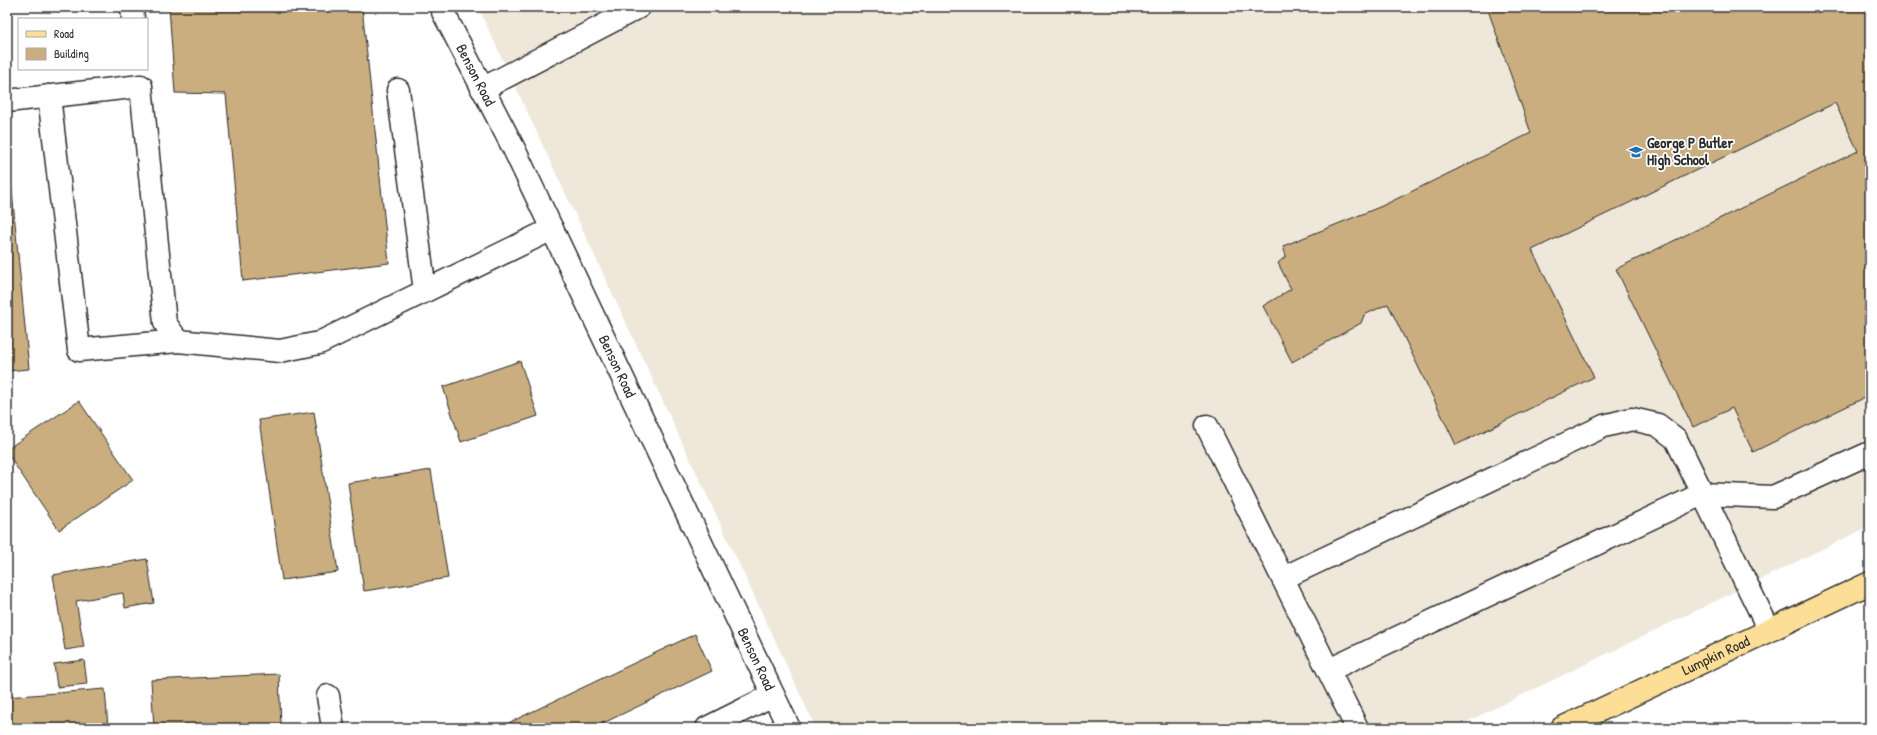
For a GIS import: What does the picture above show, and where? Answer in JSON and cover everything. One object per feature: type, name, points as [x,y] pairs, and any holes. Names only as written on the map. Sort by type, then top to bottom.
[{"type":"main road","name":"Lumpkin Road","points":[[1562,728],[1870,583]]},
{"type":"street","points":[[132,7],[133,18]]},
{"type":"street","name":"Benson Road","points":[[443,7],[443,12],[514,149],[789,728]]},
{"type":"street","points":[[482,88],[639,7]]},
{"type":"street","points":[[7,101],[48,96],[140,78],[165,323],[178,341]]},
{"type":"street","points":[[398,90],[425,291]]},
{"type":"street","points":[[48,96],[79,350],[178,341],[280,351],[319,343],[552,229]]},
{"type":"street","points":[[1283,578],[1604,426],[1632,419],[1658,425],[1676,439],[1769,630]]},
{"type":"street","points":[[1207,426],[1357,728]]},
{"type":"street","points":[[1329,670],[1702,494],[1773,497],[1870,453]]},
{"type":"street","points":[[708,728],[773,694]]},
{"type":"street","points":[[328,696],[333,728]]},
{"type":"shaded area","points":[[478,7],[1870,7],[1870,526],[1454,728],[816,728]]},
{"type":"building","points":[[169,7],[362,7],[389,263],[243,281],[226,94],[175,93]]},
{"type":"building","points":[[1487,7],[1870,7],[1870,395],[1753,452],[1732,408],[1693,427],[1616,269],[1858,151],[1835,103],[1532,250],[1594,377],[1456,445],[1388,304],[1364,315],[1361,323],[1292,362],[1263,306],[1291,289],[1278,263],[1286,256],[1283,246],[1382,206],[1531,133]]},
{"type":"building","points":[[7,139],[29,369],[7,371]]},
{"type":"building","points":[[520,361],[538,416],[461,442],[443,387]]},
{"type":"building","points":[[79,401],[133,480],[59,530],[7,453],[7,449]]},
{"type":"building","points":[[314,412],[338,572],[282,580],[259,420]]},
{"type":"building","points":[[431,470],[448,578],[364,591],[348,483]]},
{"type":"building","points":[[147,559],[154,603],[125,608],[123,593],[76,601],[84,647],[65,650],[53,575]]},
{"type":"building","points":[[695,634],[712,671],[593,728],[498,728]]},
{"type":"building","points":[[84,660],[87,684],[57,687],[54,664]]},
{"type":"building","points":[[279,674],[281,728],[154,728],[151,680]]},
{"type":"building","points":[[105,689],[108,728],[7,728],[7,697]]},
{"type":"place","name":"George P Butler High School","points":[[1636,152]]}]
